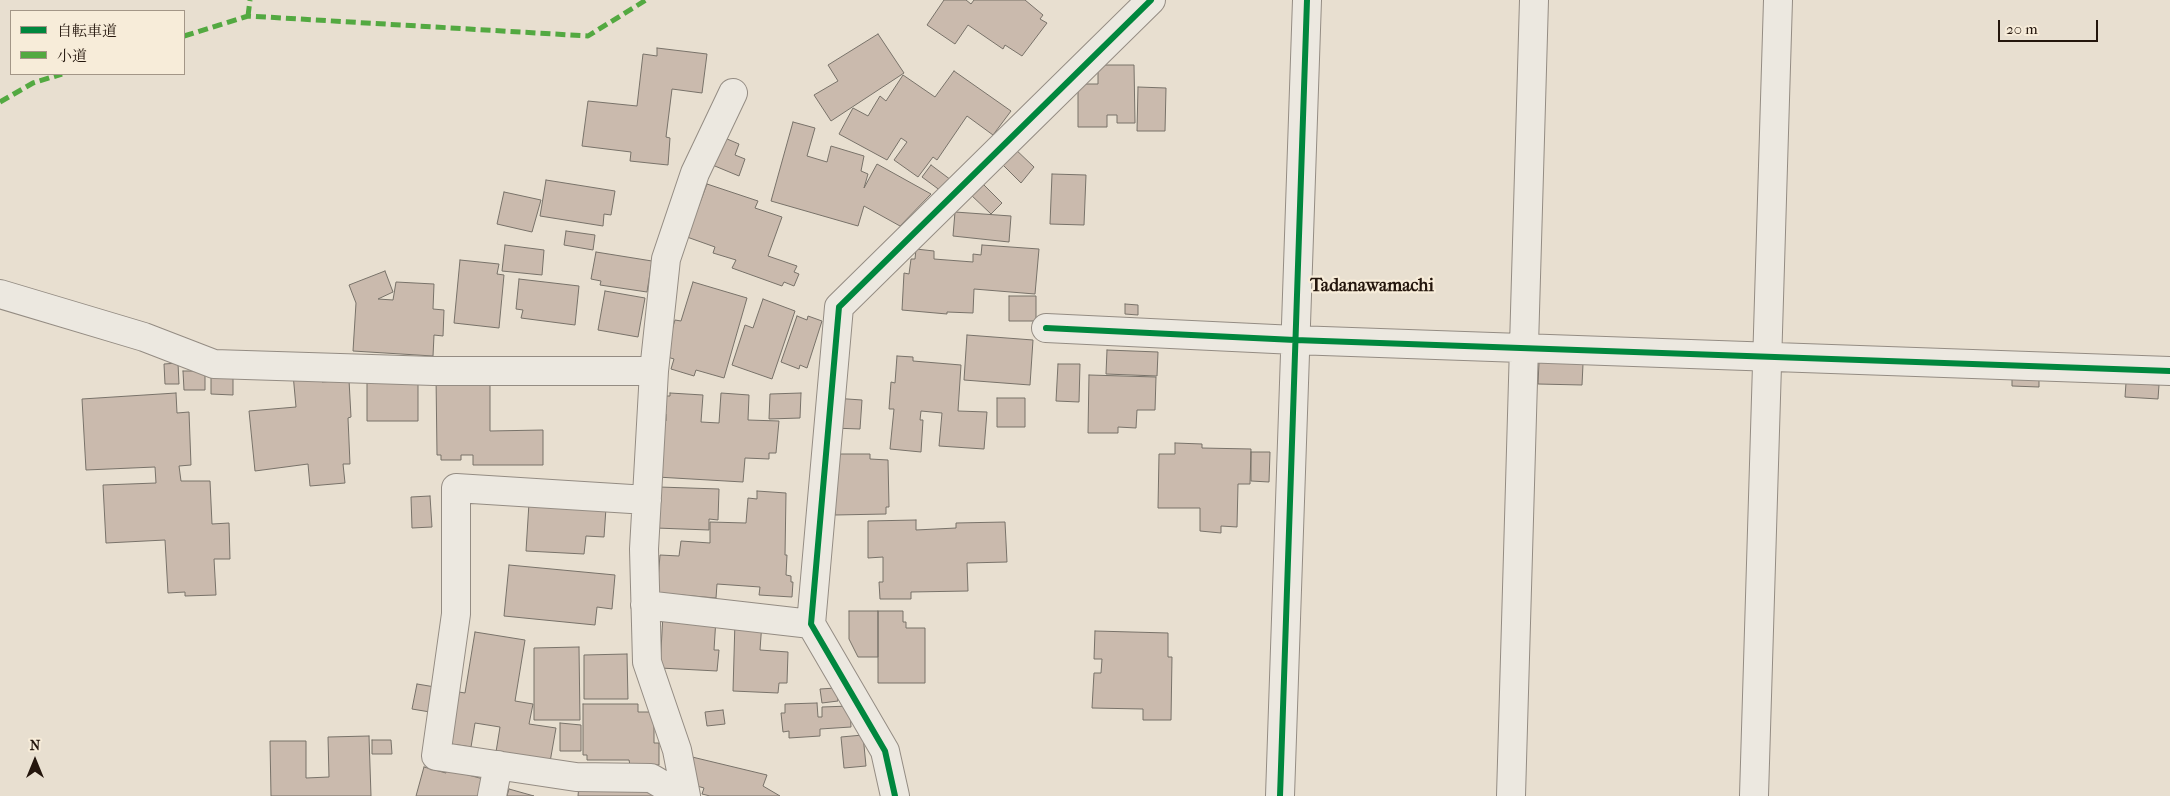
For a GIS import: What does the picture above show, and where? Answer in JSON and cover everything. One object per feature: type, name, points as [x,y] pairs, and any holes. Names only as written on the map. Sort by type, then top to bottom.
[{"type":"street","points":[[895,796],[885,751],[811,624],[839,307],[1151,0]]},
{"type":"street","points":[[1280,796],[1306,0]]},
{"type":"street","points":[[1511,796],[1534,0]]},
{"type":"street","points":[[1754,796],[1778,0]]},
{"type":"street","points":[[686,796],[677,750],[647,662],[644,549],[654,371],[666,259],[695,173],[733,93]]},
{"type":"street","points":[[0,294],[144,337],[214,364],[434,371],[654,371]]},
{"type":"street","points":[[1046,328],[1295,340],[2170,371]]},
{"type":"street","points":[[647,500],[456,488],[456,614],[436,756],[576,777],[651,778],[682,796]]},
{"type":"street","points":[[645,605],[811,624]]},
{"type":"street","points":[[492,796],[498,765]]},
{"type":"building","points":[[944,0],[966,0],[971,4],[974,0],[1025,0],[1043,15],[1040,19],[1047,23],[1022,56],[1005,45],[1003,49],[968,25],[955,44],[927,25]]},
{"type":"building","points":[[878,34],[904,73],[831,121],[814,95],[838,81],[828,65]]},
{"type":"building","points":[[657,48],[707,54],[702,93],[672,89],[666,137],[670,138],[668,165],[630,161],[631,152],[582,146],[588,101],[637,106],[643,54],[657,56]]},
{"type":"building","points":[[1098,65],[1134,65],[1135,123],[1117,123],[1117,115],[1107,115],[1107,127],[1078,127],[1078,84],[1098,84]]},
{"type":"building","points":[[954,71],[1011,111],[993,135],[967,116],[937,160],[933,157],[918,177],[894,160],[907,142],[901,138],[887,160],[839,134],[853,108],[868,116],[880,96],[886,101],[903,75],[935,97]]},
{"type":"building","points":[[1138,87],[1166,88],[1165,131],[1137,131]]},
{"type":"building","points":[[793,122],[815,128],[807,156],[827,162],[831,146],[864,156],[861,171],[868,174],[864,188],[877,164],[931,194],[900,226],[864,206],[858,226],[771,201]]},
{"type":"building","points":[[720,136],[739,144],[735,155],[745,159],[739,176],[710,164]]},
{"type":"building","points":[[1012,146],[1034,167],[1021,183],[998,160]]},
{"type":"building","points":[[931,165],[951,180],[941,191],[922,177]]},
{"type":"building","points":[[1052,174],[1086,175],[1084,225],[1050,224]]},
{"type":"building","points":[[546,180],[615,191],[611,215],[604,214],[603,226],[540,216]]},
{"type":"building","points":[[981,182],[1002,203],[991,214],[970,194]]},
{"type":"building","points":[[707,184],[758,201],[755,208],[782,217],[768,256],[797,266],[794,272],[799,274],[794,286],[784,282],[782,286],[732,268],[736,260],[713,253],[715,247],[687,237]]},
{"type":"building","points":[[504,192],[541,200],[532,232],[497,224]]},
{"type":"building","points":[[955,212],[1011,216],[1009,242],[953,236]]},
{"type":"building","points":[[566,231],[595,235],[593,250],[564,245]]},
{"type":"building","points":[[505,245],[544,250],[542,275],[502,271]]},
{"type":"building","points":[[982,245],[1039,249],[1035,294],[974,289],[973,313],[947,312],[947,314],[902,310],[904,273],[909,274],[911,259],[915,259],[916,249],[934,251],[934,259],[973,262],[973,254],[981,255]]},
{"type":"building","points":[[596,252],[652,261],[647,292],[600,285],[601,281],[591,279]]},
{"type":"building","points":[[460,260],[499,264],[497,274],[504,275],[499,328],[454,323]]},
{"type":"building","points":[[385,271],[393,292],[378,299],[393,300],[396,282],[434,284],[433,309],[444,310],[443,336],[434,335],[433,356],[353,351],[356,303],[349,285]]},
{"type":"building","points":[[519,279],[579,286],[575,325],[521,318],[523,310],[516,309]]},
{"type":"building","points":[[693,282],[747,298],[724,378],[696,370],[694,376],[671,369],[674,359],[664,356],[675,320],[681,321]]},
{"type":"building","points":[[605,291],[645,298],[638,337],[598,330]]},
{"type":"building","points":[[1009,296],[1036,296],[1036,321],[1009,321]]},
{"type":"building","points":[[763,299],[795,311],[772,379],[732,365],[745,325],[753,328]]},
{"type":"building","points":[[1125,304],[1138,305],[1138,315],[1125,314]]},
{"type":"building","points":[[797,316],[807,320],[808,316],[822,321],[807,368],[800,365],[799,369],[781,362]]},
{"type":"building","points":[[967,335],[1033,340],[1030,385],[964,380]]},
{"type":"building","points":[[1107,350],[1158,352],[1157,376],[1106,374]]},
{"type":"building","points":[[897,356],[913,357],[913,361],[961,365],[958,411],[987,412],[984,449],[939,446],[942,413],[921,411],[920,420],[923,420],[921,452],[890,449],[894,409],[889,409],[891,382],[895,383]]},
{"type":"building","points":[[1539,362],[1583,364],[1582,385],[1538,384]]},
{"type":"building","points":[[178,363],[179,384],[165,384],[164,364]]},
{"type":"building","points":[[1058,364],[1080,364],[1079,402],[1056,401]]},
{"type":"building","points":[[183,371],[205,371],[205,390],[184,390]]},
{"type":"building","points":[[321,371],[322,382],[349,380],[351,417],[348,418],[350,464],[343,464],[345,483],[310,486],[308,464],[255,471],[249,411],[296,407],[293,374]]},
{"type":"building","points":[[211,374],[233,374],[233,395],[211,394]]},
{"type":"building","points":[[436,375],[490,375],[490,431],[543,430],[543,465],[473,465],[473,455],[461,455],[461,460],[441,460],[441,455],[437,455]]},
{"type":"building","points":[[1089,375],[1156,377],[1155,410],[1137,410],[1136,428],[1118,427],[1118,433],[1088,433]]},
{"type":"building","points":[[418,376],[418,421],[367,421],[367,377]]},
{"type":"building","points":[[2012,378],[2039,379],[2039,387],[2012,386]]},
{"type":"building","points":[[2126,383],[2159,385],[2158,399],[2125,397]]},
{"type":"building","points":[[176,393],[177,413],[189,412],[191,465],[179,466],[181,481],[210,481],[212,524],[229,523],[230,559],[214,559],[216,595],[185,596],[185,592],[168,593],[165,540],[106,543],[103,485],[156,483],[155,467],[86,470],[82,399]]},
{"type":"building","points":[[670,393],[703,395],[701,422],[719,423],[721,393],[749,395],[748,420],[779,421],[776,453],[769,453],[769,459],[745,458],[743,482],[657,477],[661,420],[666,421],[666,414],[662,414],[663,396],[670,396]]},
{"type":"building","points":[[801,393],[800,418],[769,419],[770,394]]},
{"type":"building","points":[[833,398],[862,400],[860,429],[832,428]]},
{"type":"building","points":[[997,398],[1025,398],[1025,427],[997,427]]},
{"type":"building","points":[[1175,443],[1202,444],[1202,448],[1251,449],[1250,484],[1238,484],[1237,527],[1221,526],[1221,533],[1200,531],[1200,508],[1158,508],[1159,454],[1175,454]]},
{"type":"building","points":[[1251,452],[1270,452],[1269,482],[1251,481]]},
{"type":"building","points":[[836,454],[870,454],[870,459],[888,460],[889,507],[886,507],[886,514],[835,515]]},
{"type":"building","points":[[659,487],[719,489],[718,520],[709,519],[709,530],[656,528]]},
{"type":"building","points":[[757,491],[786,493],[786,575],[791,576],[791,582],[793,582],[792,597],[759,595],[760,587],[717,584],[716,598],[657,593],[660,555],[679,556],[681,541],[710,543],[710,522],[746,523],[748,498],[757,499]]},
{"type":"building","points":[[430,496],[432,527],[412,528],[411,497]]},
{"type":"building","points":[[529,503],[606,508],[604,537],[586,536],[584,554],[526,551]]},
{"type":"building","points":[[916,520],[916,530],[956,528],[956,523],[1005,522],[1007,562],[967,563],[968,591],[911,592],[911,599],[880,599],[879,582],[883,582],[883,557],[868,558],[868,521]]},
{"type":"building","points":[[509,565],[615,575],[612,609],[597,607],[595,625],[504,616]]},
{"type":"building","points":[[849,611],[878,611],[878,657],[858,657],[849,639]]},
{"type":"building","points":[[878,611],[903,611],[903,622],[906,622],[906,628],[925,628],[925,683],[878,683]]},
{"type":"building","points":[[663,614],[716,618],[714,650],[719,650],[717,671],[660,668]]},
{"type":"building","points":[[735,621],[762,622],[760,650],[788,652],[787,683],[779,683],[778,693],[733,691]]},
{"type":"building","points":[[1095,631],[1168,633],[1168,657],[1172,657],[1171,720],[1143,720],[1143,709],[1092,708],[1094,673],[1101,673],[1102,659],[1094,659]]},
{"type":"building","points":[[475,632],[525,640],[515,701],[533,704],[529,724],[556,728],[550,762],[496,752],[500,727],[475,723],[471,747],[451,744],[459,692],[465,693]]},
{"type":"building","points":[[579,647],[580,720],[534,720],[534,648]]},
{"type":"building","points":[[627,654],[628,699],[584,699],[584,655]]},
{"type":"building","points":[[417,684],[441,688],[436,713],[412,709]]},
{"type":"building","points":[[836,688],[838,701],[822,703],[820,689]]},
{"type":"building","points":[[817,703],[818,717],[822,717],[822,707],[850,706],[851,727],[820,729],[820,736],[789,738],[789,731],[783,732],[781,713],[785,713],[785,704]]},
{"type":"building","points":[[583,704],[638,704],[638,712],[654,712],[654,743],[659,743],[659,765],[630,765],[629,760],[587,760],[587,755],[583,755]]},
{"type":"building","points":[[723,710],[725,724],[707,726],[705,712]]},
{"type":"building","points":[[560,723],[581,725],[581,751],[560,751]]},
{"type":"building","points":[[863,735],[866,766],[844,768],[841,737]]},
{"type":"building","points":[[369,736],[371,796],[271,796],[270,741],[306,741],[306,778],[329,777],[328,737]]},
{"type":"building","points":[[372,740],[391,740],[392,754],[372,754]]},
{"type":"building","points":[[688,756],[767,775],[763,786],[780,796],[710,796],[702,794],[704,788],[690,784]]},
{"type":"building","points":[[424,767],[446,773],[446,769],[487,780],[483,796],[416,796]]},
{"type":"building","points":[[579,785],[656,789],[655,796],[578,796]]},
{"type":"building","points":[[509,789],[534,796],[507,796]]},
{"type":"marked path","points":[[248,16],[250,0]]},
{"type":"marked path","points":[[185,36],[248,16],[588,36],[646,0]]},
{"type":"marked path","points":[[0,102],[33,83],[59,75]]},
{"type":"cycle path","points":[[895,796],[885,751],[811,624],[839,307],[1151,0]]},
{"type":"cycle path","points":[[1280,796],[1307,0]]},
{"type":"cycle path","points":[[1046,328],[1295,340],[2170,371]]},
{"type":"district","name":"Tadanawamachi","points":[[1372,287]]}]
